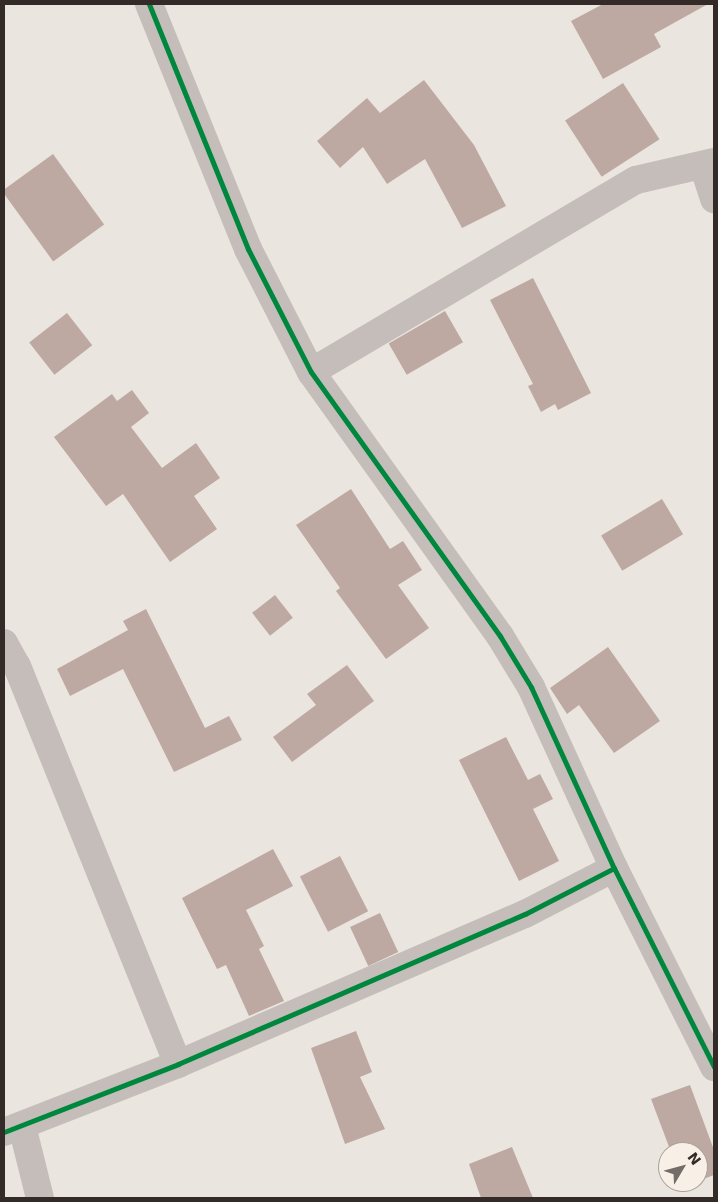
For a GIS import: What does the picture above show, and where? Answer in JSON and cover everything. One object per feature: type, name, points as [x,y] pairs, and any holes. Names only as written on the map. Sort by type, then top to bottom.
[{"type":"street","points":[[149,4],[248,249],[311,372],[500,636],[526,678],[614,868],[714,1067]]},
{"type":"street","points":[[311,372],[636,180],[709,164],[714,199]]},
{"type":"street","points":[[4,643],[17,666],[178,1064]]},
{"type":"street","points":[[40,1198],[13,1129],[178,1064],[525,914],[614,868]]},
{"type":"building","points":[[603,4],[708,4],[654,34],[661,47],[603,79],[571,21]]},
{"type":"building","points":[[424,80],[474,145],[506,206],[462,228],[425,159],[387,184],[363,147],[340,168],[317,141],[367,98],[380,113]]},
{"type":"building","points":[[623,83],[659,139],[602,177],[565,121]]},
{"type":"building","points":[[53,154],[104,224],[53,261],[4,194],[4,190]]},
{"type":"building","points":[[533,278],[591,393],[558,410],[555,404],[541,412],[528,386],[533,384],[490,300]]},
{"type":"building","points":[[445,311],[463,342],[407,375],[389,344]]},
{"type":"building","points":[[67,313],[92,345],[54,375],[29,343]]},
{"type":"building","points":[[132,390],[149,413],[131,427],[162,468],[196,443],[220,478],[194,496],[217,529],[170,562],[123,494],[106,506],[54,437],[112,394],[117,401]]},
{"type":"building","points":[[351,489],[390,549],[403,541],[422,570],[398,585],[429,628],[386,659],[336,591],[340,588],[296,525]]},
{"type":"building","points":[[662,499],[683,534],[622,571],[601,536]]},
{"type":"building","points":[[275,595],[293,618],[270,636],[252,613]]},
{"type":"building","points":[[146,609],[205,728],[229,716],[242,740],[174,772],[123,669],[70,696],[57,669],[128,630],[123,621]]},
{"type":"building","points":[[608,647],[660,721],[614,753],[579,705],[567,714],[550,688]]},
{"type":"building","points":[[347,665],[374,701],[292,762],[273,737],[316,705],[307,694]]},
{"type":"building","points":[[506,737],[528,780],[540,774],[553,799],[533,809],[559,861],[519,881],[459,760]]},
{"type":"building","points":[[273,849],[293,886],[246,910],[264,946],[259,949],[284,1001],[249,1016],[226,965],[217,969],[182,898]]},
{"type":"building","points":[[340,856],[368,911],[328,932],[300,876]]},
{"type":"building","points":[[380,913],[398,952],[368,966],[350,927]]},
{"type":"building","points":[[356,1031],[372,1072],[360,1077],[385,1129],[345,1144],[311,1048]]},
{"type":"building","points":[[690,1085],[714,1150],[714,1175],[708,1177],[708,1142],[667,1142],[651,1099]]},
{"type":"building","points":[[512,1147],[533,1198],[481,1198],[469,1164]]},
{"type":"cycle path","points":[[149,4],[248,249],[311,372],[500,636],[531,687],[614,868],[714,1067]]},
{"type":"cycle path","points":[[4,1132],[178,1064],[525,914],[614,868]]}]
